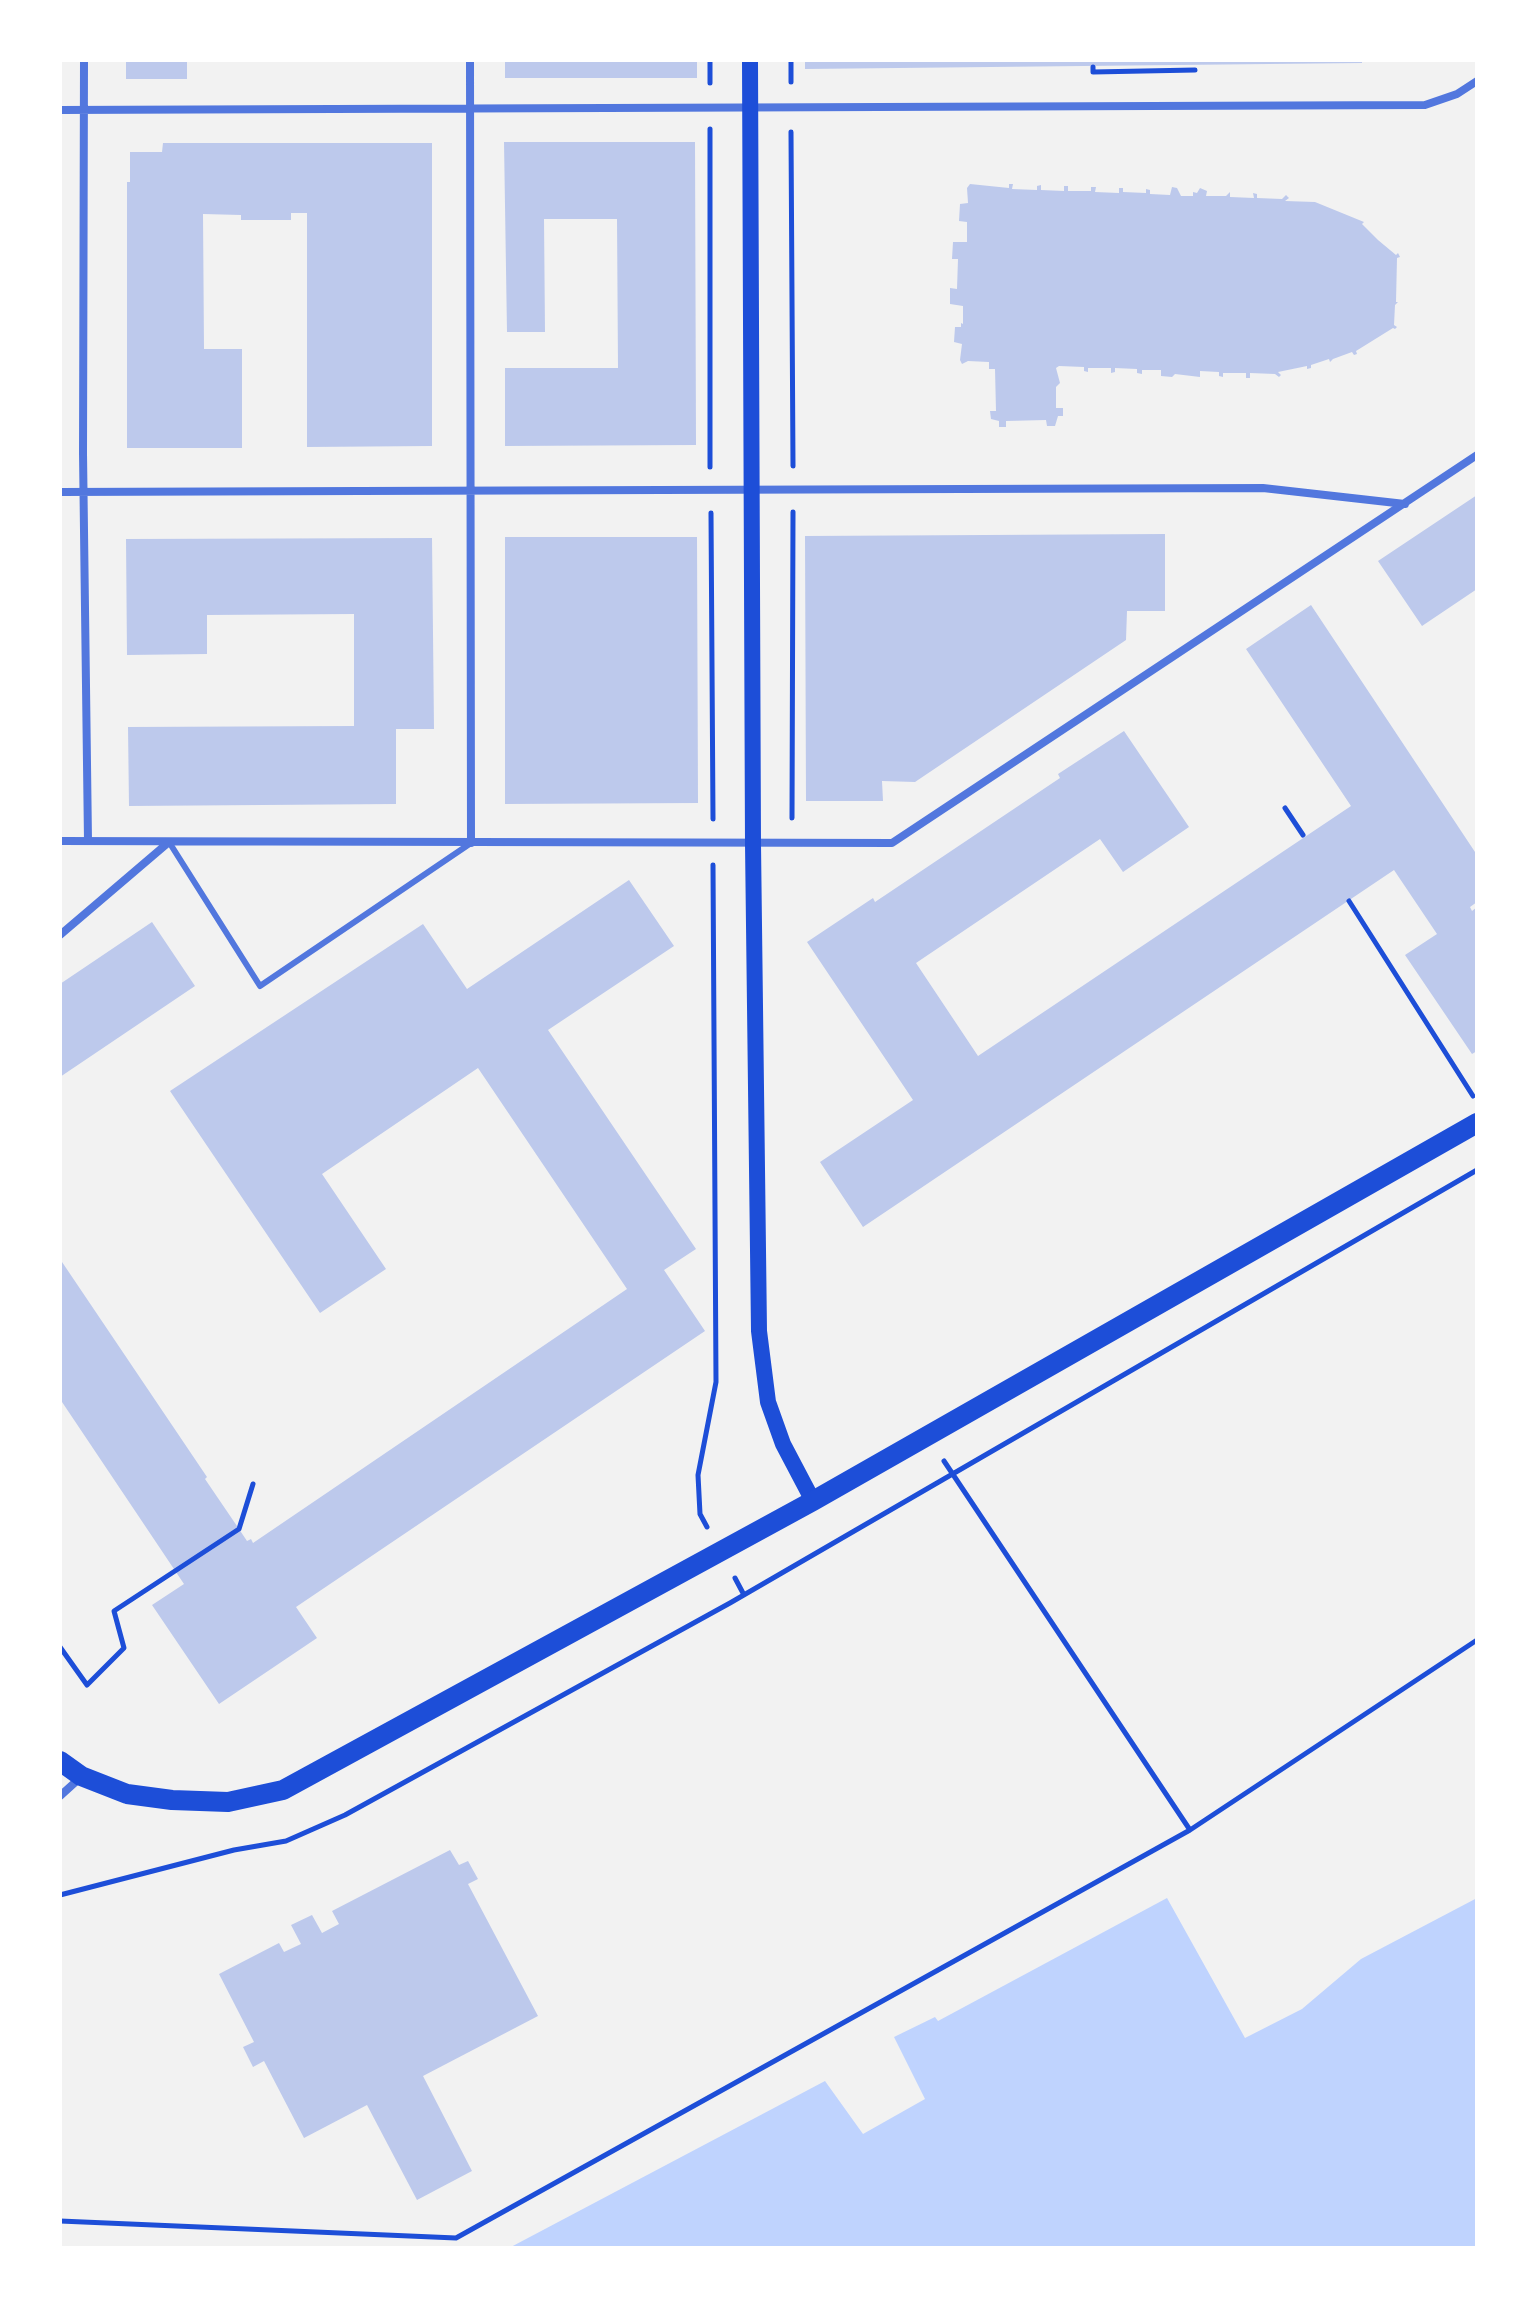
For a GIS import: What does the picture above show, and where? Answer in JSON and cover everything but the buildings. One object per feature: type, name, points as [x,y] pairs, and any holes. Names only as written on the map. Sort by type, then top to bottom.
[{"type":"main road","points":[[750,60],[753,844],[760,1346],[768,1402],[783,1444],[813,1501]]},
{"type":"main road","points":[[60,1761],[81,1776],[127,1794],[172,1800],[228,1802],[283,1790],[813,1501],[1477,1123]]},
{"type":"street","points":[[84,60],[88,841]]},
{"type":"street","points":[[470,60],[471,843]]},
{"type":"street","points":[[60,110],[1425,105],[1457,94],[1477,81]]},
{"type":"street","points":[[60,841],[892,843],[1477,455]]},
{"type":"street","points":[[60,492],[1263,488],[1405,504]]},
{"type":"street","points":[[60,935],[169,842]]},
{"type":"street","points":[[60,1796],[81,1776]]},
{"type":"lane","points":[[169,842],[260,986],[471,843]]},
{"type":"path","points":[[700,1514],[698,1475],[716,1382],[710,60]]},
{"type":"path","points":[[791,60],[792,843]]},
{"type":"path","points":[[1093,67],[1093,72],[1195,70]]},
{"type":"path","points":[[1285,808],[1303,835]]},
{"type":"path","points":[[1349,901],[1477,1102]]},
{"type":"path","points":[[60,1895],[234,1850],[286,1841],[345,1815],[730,1603],[1477,1170]]},
{"type":"path","points":[[927,1437],[1190,1830]]},
{"type":"path","points":[[60,1647],[87,1685],[124,1648],[114,1611],[239,1529],[253,1484]]},
{"type":"path","points":[[60,2221],[456,2238],[1190,1830],[1477,1640]]},
{"type":"water","points":[[1167,1898],[1245,2038],[1302,2009],[1361,1959],[1477,1898],[1477,2248],[509,2248],[825,2081],[863,2134],[925,2099],[894,2037],[935,2017],[938,2021]]}]
